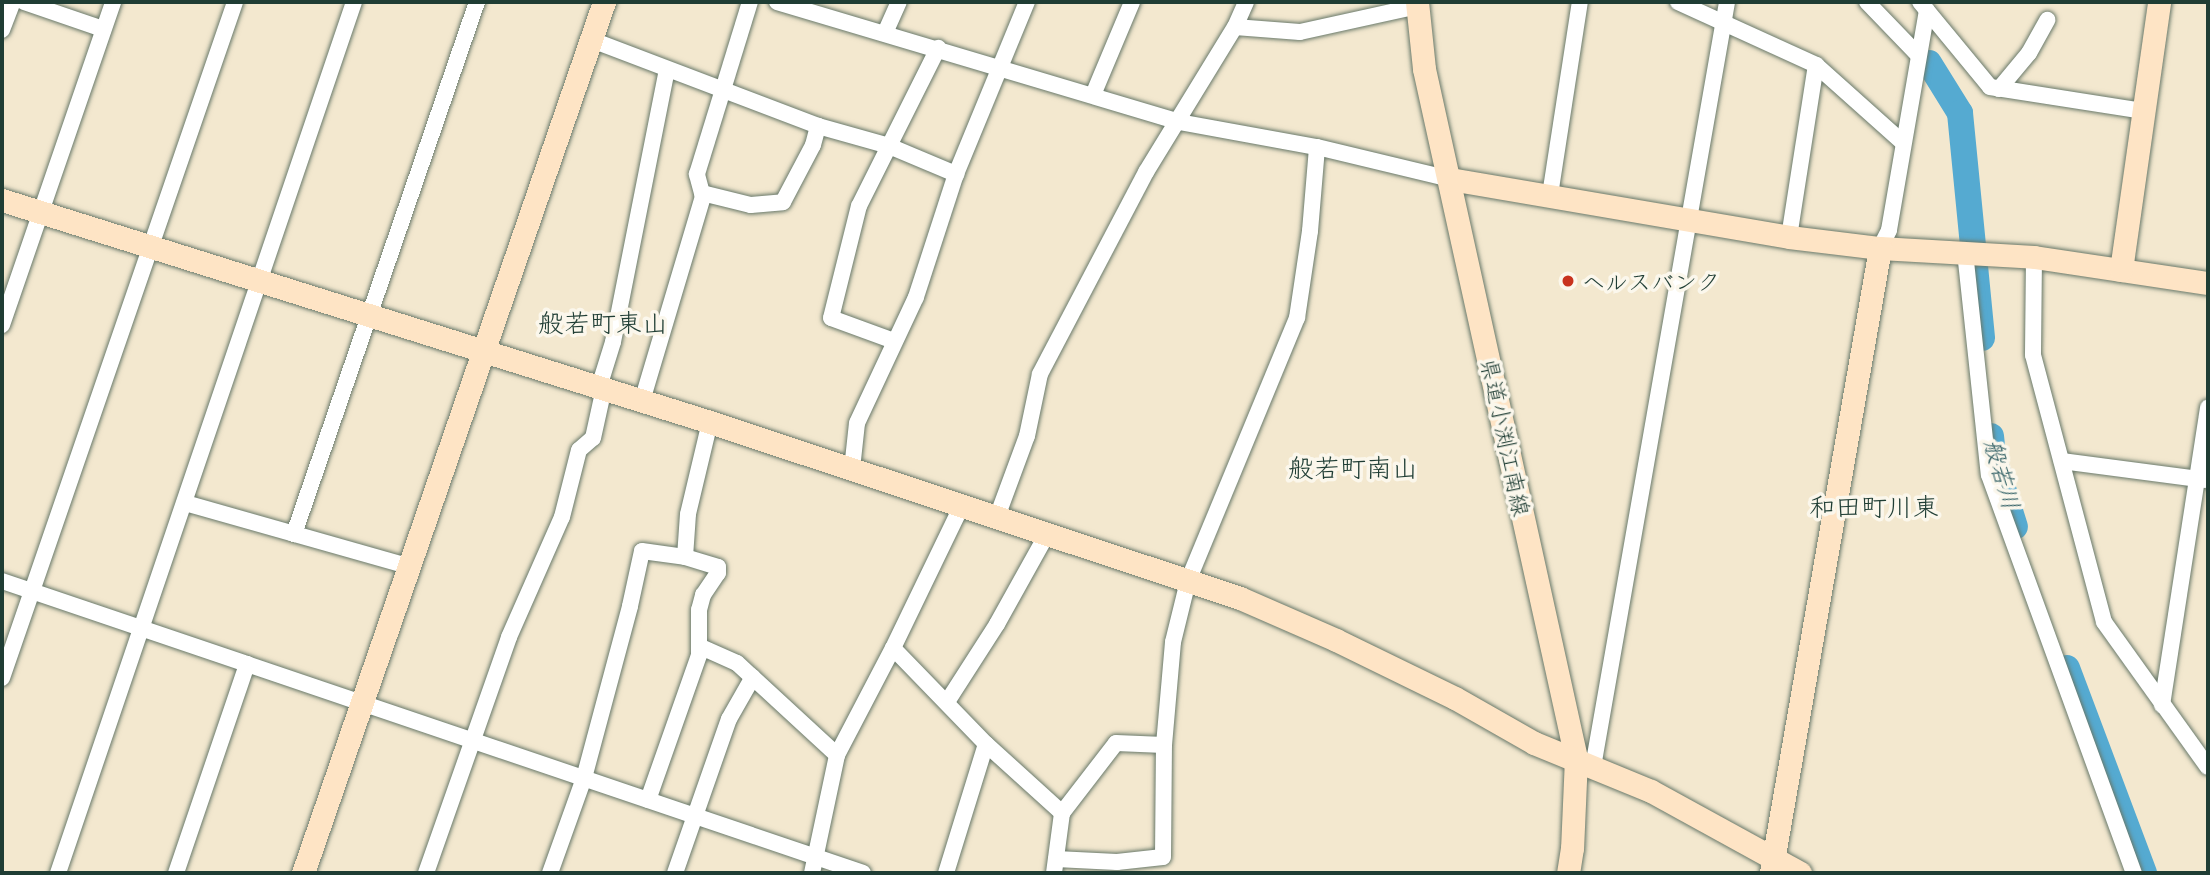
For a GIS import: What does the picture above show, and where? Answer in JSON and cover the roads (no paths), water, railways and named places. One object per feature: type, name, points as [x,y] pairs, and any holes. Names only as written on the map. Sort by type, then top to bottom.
[{"type":"street","points":[[2,30],[13,2]]},
{"type":"street","points":[[24,2],[103,29]]},
{"type":"street","points":[[2,325],[113,2]]},
{"type":"street","points":[[2,678],[235,2]]},
{"type":"street","points":[[58,873],[354,2]]},
{"type":"street","points":[[293,534],[477,2]]},
{"type":"street","points":[[303,873],[604,2]]},
{"type":"street","points":[[642,401],[702,193],[697,174],[725,92],[750,2]]},
{"type":"street","points":[[776,2],[938,48],[1179,122],[1317,147],[1450,178],[1789,237],[1880,248],[2034,257],[2208,283]]},
{"type":"street","points":[[885,33],[899,2]]},
{"type":"street","points":[[852,469],[858,423],[921,285],[956,174],[1027,2]]},
{"type":"street","points":[[1093,95],[1132,2]]},
{"type":"street","points":[[997,517],[1027,436],[1040,374],[1146,172],[1235,27],[1246,2]]},
{"type":"street","points":[[1550,195],[1580,2]]},
{"type":"street","points":[[1678,2],[1816,65],[1902,142]]},
{"type":"street","points":[[1584,763],[1727,2]]},
{"type":"street","points":[[1867,2],[1918,55]]},
{"type":"street","points":[[2121,270],[2159,2]]},
{"type":"street","points":[[1235,27],[1300,32],[1418,4]]},
{"type":"street","name":"県道小渕江南線","points":[[1418,4],[1424,69],[1584,763],[1568,873]]},
{"type":"street","points":[[1773,867],[1880,248],[1889,230],[1924,6]]},
{"type":"street","points":[[1924,6],[1990,87],[2144,111]]},
{"type":"street","points":[[1999,89],[2029,53],[2047,20]]},
{"type":"street","points":[[592,40],[818,126],[889,146],[956,174]]},
{"type":"street","points":[[894,341],[831,318],[859,205],[938,48]]},
{"type":"street","points":[[1789,237],[1816,65]]},
{"type":"street","points":[[426,873],[509,637],[562,516],[579,450],[593,438],[667,70]]},
{"type":"street","points":[[702,193],[751,205],[783,202],[813,145],[818,126]]},
{"type":"street","points":[[1164,745],[1116,743],[1062,813],[1055,866],[1163,857],[1164,745],[1173,642],[1188,581],[1297,318],[1310,231],[1317,147]]},
{"type":"street","points":[[2,200],[710,422],[1240,598],[1336,640],[1455,698],[1534,743],[1651,791],[1773,867],[1800,873]]},
{"type":"street","points":[[1973,252],[1989,474],[2134,873]]},
{"type":"street","points":[[2034,257],[2032,346],[2104,622],[2208,767]]},
{"type":"street","points":[[2162,705],[2203,480],[2208,408]]},
{"type":"street","points":[[685,556],[688,514],[700,474],[710,422]]},
{"type":"street","points":[[2062,461],[2203,480]]},
{"type":"street","points":[[185,503],[408,566]]},
{"type":"street","points":[[814,865],[837,755],[893,648],[962,505]]},
{"type":"street","points":[[947,702],[997,624],[1047,534]]},
{"type":"street","points":[[550,873],[584,779],[642,551],[685,556],[718,567],[699,610],[701,646],[648,800]]},
{"type":"street","points":[[2,581],[361,705],[695,816],[814,865],[863,873]]},
{"type":"street","points":[[701,646],[737,663],[837,755]]},
{"type":"street","points":[[893,648],[986,744],[1062,813]]},
{"type":"street","points":[[176,873],[247,664]]},
{"type":"street","points":[[675,873],[729,719],[753,677]]},
{"type":"street","points":[[946,873],[986,744]]},
{"type":"waterway","name":"般若川","points":[[1929,63],[1960,113],[1982,338]]},
{"type":"waterway","name":"般若川","points":[[1991,436],[1993,456],[2015,527]]},
{"type":"waterway","name":"般若川","points":[[2067,668],[2144,873]]},
{"type":"place","name":"ヘルスバンク","points":[[1568,281]]},
{"type":"district","name":"般若町東山","points":[[603,323]]},
{"type":"district","name":"般若町南山","points":[[1353,468]]},
{"type":"district","name":"和田町川東","points":[[1874,507]]}]
